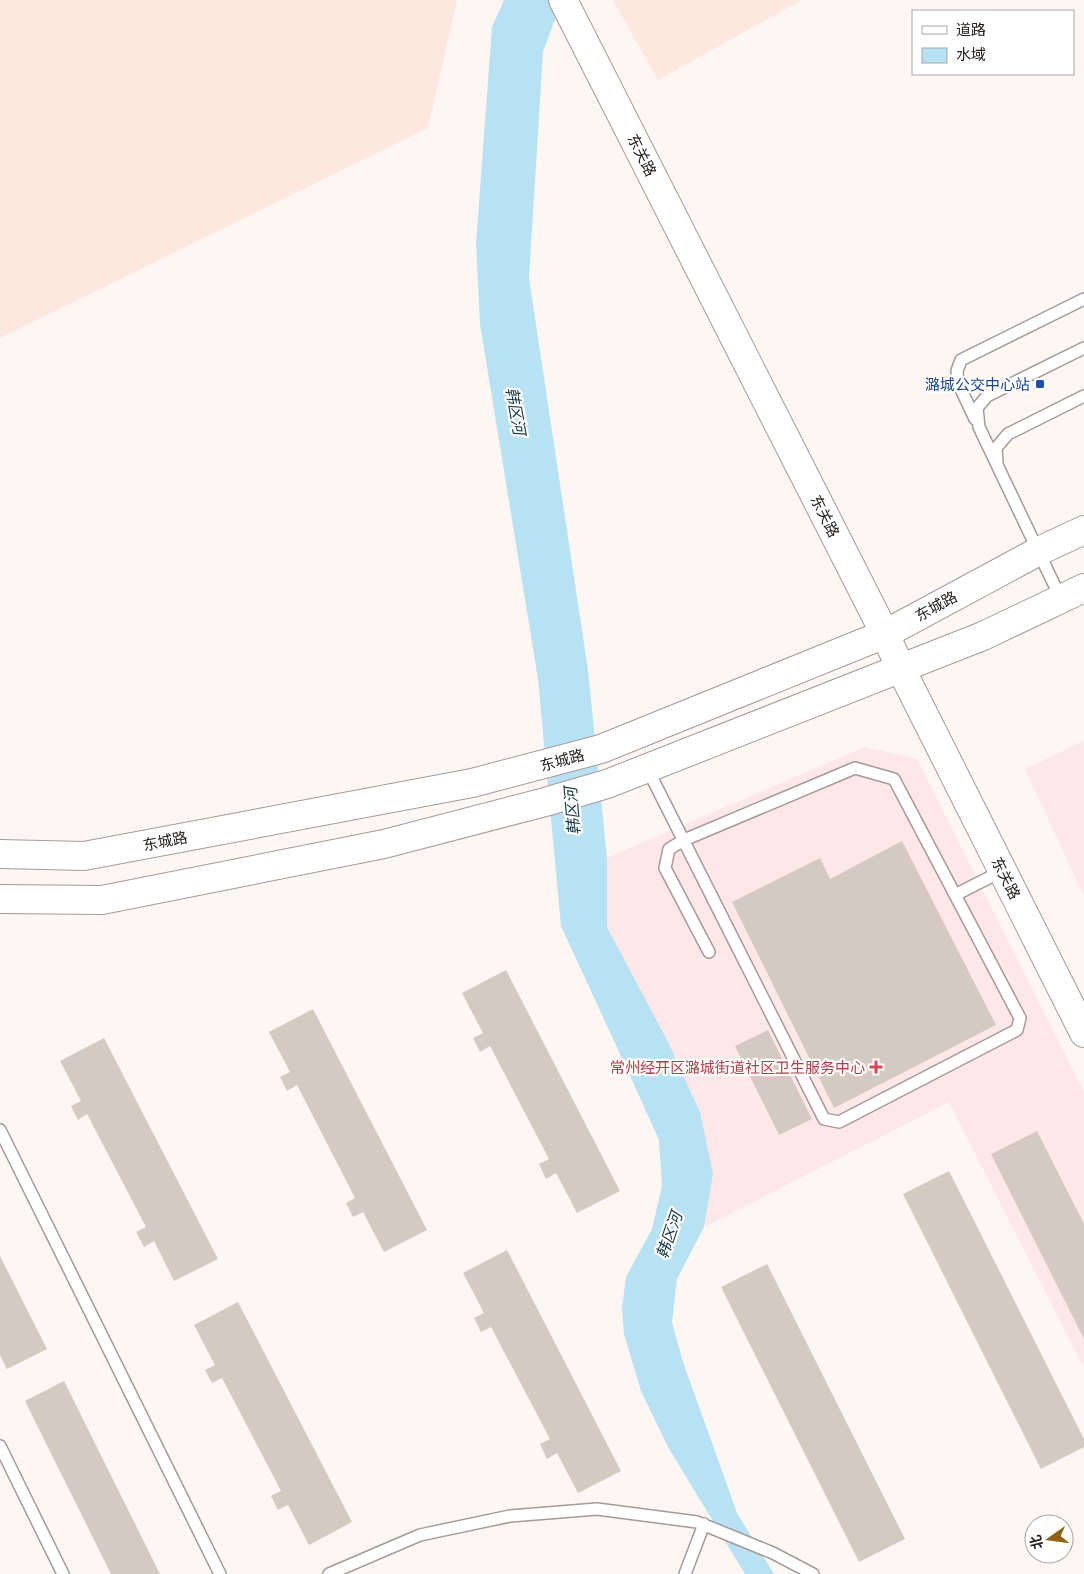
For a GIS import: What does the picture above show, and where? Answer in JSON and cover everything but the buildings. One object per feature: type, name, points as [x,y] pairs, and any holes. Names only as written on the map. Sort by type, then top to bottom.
[{"type":"main road","name":"东关路","points":[[563,0],[885,634],[1084,1033]]},
{"type":"main road","name":"东城路","points":[[0,854],[84,856],[472,783],[601,749],[885,634],[1039,551],[1084,530]]},
{"type":"main road","points":[[0,898],[102,900],[384,844],[545,802],[607,784],[901,669],[983,636],[1073,594]]},
{"type":"lane","points":[[1073,594],[1039,551],[958,383],[957,371],[961,360],[1084,299]]},
{"type":"lane","points":[[979,427],[977,408],[987,396],[1084,348]]},
{"type":"lane","points":[[998,468],[996,448],[1008,434],[1084,396]]},
{"type":"lane","points":[[647,768],[684,840],[824,1119],[839,1122],[1016,1030],[1020,1018],[894,778],[855,768],[684,840],[669,849],[665,868],[709,952]]},
{"type":"lane","points":[[955,895],[1002,871]]},
{"type":"lane","points":[[0,1130],[220,1574]]},
{"type":"lane","points":[[0,1446],[63,1574]]},
{"type":"lane","points":[[333,1573],[420,1535],[510,1516],[597,1509],[697,1522],[707,1525],[762,1548],[813,1574]]},
{"type":"lane","points":[[685,1574],[707,1525]]},
{"type":"shaded area","points":[[0,0],[457,0],[428,128],[0,338]]},
{"type":"shaded area","points":[[613,0],[802,0],[658,80]]},
{"type":"shaded area","points":[[1084,741],[1084,896],[1025,769]]},
{"type":"shaded area","name":"常州经开区潞城街道社区卫生服务中心","points":[[865,747],[917,759],[1084,1092],[1084,1368],[949,1102],[704,1227],[713,1174],[607,927],[607,858]]},
{"type":"water","name":"韩区河","points":[[504,0],[562,0],[543,52],[529,278],[588,670],[607,858],[607,927],[668,1042],[700,1112],[713,1174],[704,1227],[677,1279],[672,1322],[683,1362],[737,1513],[774,1574],[745,1574],[668,1447],[641,1391],[624,1334],[622,1308],[626,1277],[652,1229],[662,1186],[659,1140],[561,926],[538,679],[480,324],[476,244],[492,27]]},
{"type":"place","name":"潞城公交中心站","points":[[1040,384]]},
{"type":"place","name":"常州经开区潞城街道社区卫生服务中心","points":[[876,1067]]}]
